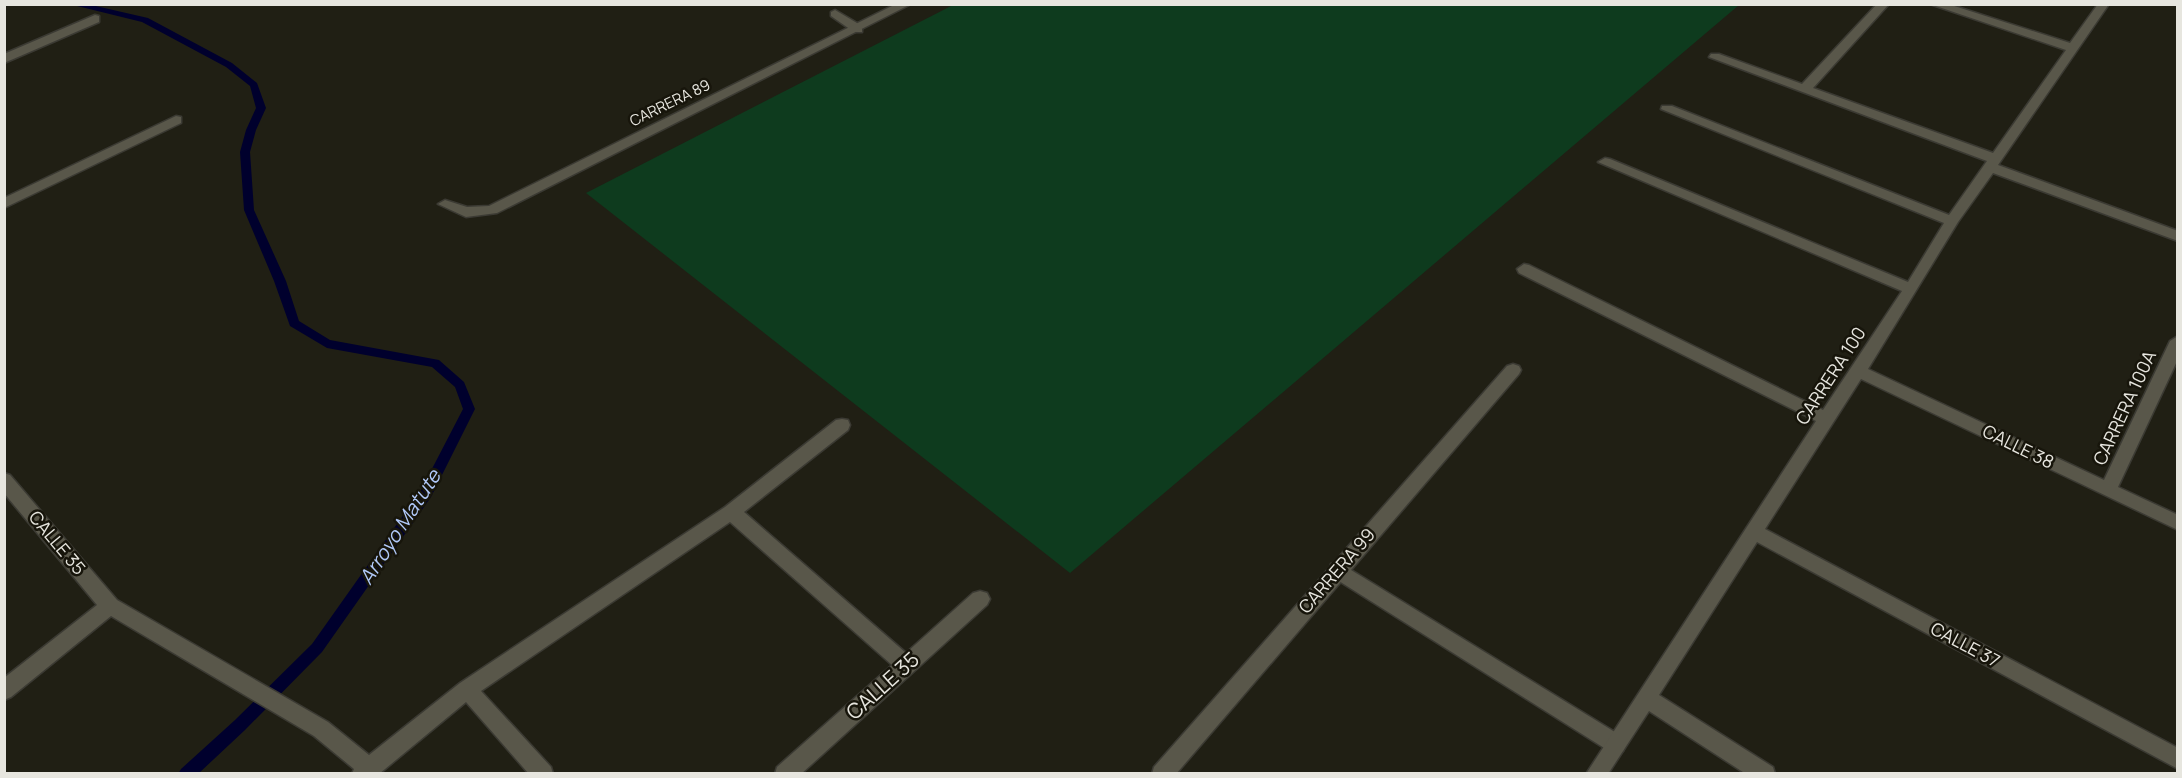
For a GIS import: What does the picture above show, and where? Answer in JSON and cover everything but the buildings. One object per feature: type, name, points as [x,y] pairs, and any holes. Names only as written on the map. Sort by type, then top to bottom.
[{"type":"street","name":"CARRERA 89","points":[[445,204],[466,212],[492,210],[906,4]]},
{"type":"street","points":[[1806,88],[1884,4]]},
{"type":"street","points":[[1935,4],[2073,48]]},
{"type":"street","name":"CARRERA 100","points":[[1596,774],[1911,290],[1952,221],[2104,4]]},
{"type":"street","points":[[835,14],[858,29]]},
{"type":"street","points":[[4,58],[95,19]]},
{"type":"street","points":[[1715,57],[1806,88],[2178,236]]},
{"type":"street","points":[[1667,109],[1952,221]]},
{"type":"street","points":[[4,204],[176,120]]},
{"type":"street","points":[[1605,162],[1911,290]]},
{"type":"street","points":[[1524,269],[1826,419]]},
{"type":"street","name":"CARRERA 100A","points":[[2108,490],[2178,341]]},
{"type":"street","name":"CARRERA 99","points":[[1162,774],[1513,370]]},
{"type":"street","name":"CALLE 38","points":[[1858,371],[2178,523]]},
{"type":"street","points":[[365,770],[467,689],[731,512],[842,426]]},
{"type":"street","name":"CALLE 35","points":[[4,480],[110,606],[321,729],[365,770]]},
{"type":"street","points":[[731,512],[906,665]]},
{"type":"street","name":"CALLE 37","points":[[1753,531],[2178,759]]},
{"type":"street","points":[[1338,570],[1616,744]]},
{"type":"street","name":"CALLE 35","points":[[785,774],[980,599]]},
{"type":"street","points":[[4,691],[110,606]]},
{"type":"street","points":[[467,689],[543,774]]},
{"type":"street","points":[[1645,697],[1765,774]]},
{"type":"green space","points":[[955,4],[1739,5],[1070,573],[586,193]]},
{"type":"waterway","name":"Arroyo Matute","points":[[73,4],[145,20],[229,65],[254,85],[261,108],[251,130],[245,152],[249,210],[280,281],[294,323],[327,344],[435,363],[460,385],[469,409],[426,493],[317,648],[240,725],[186,774]]}]
